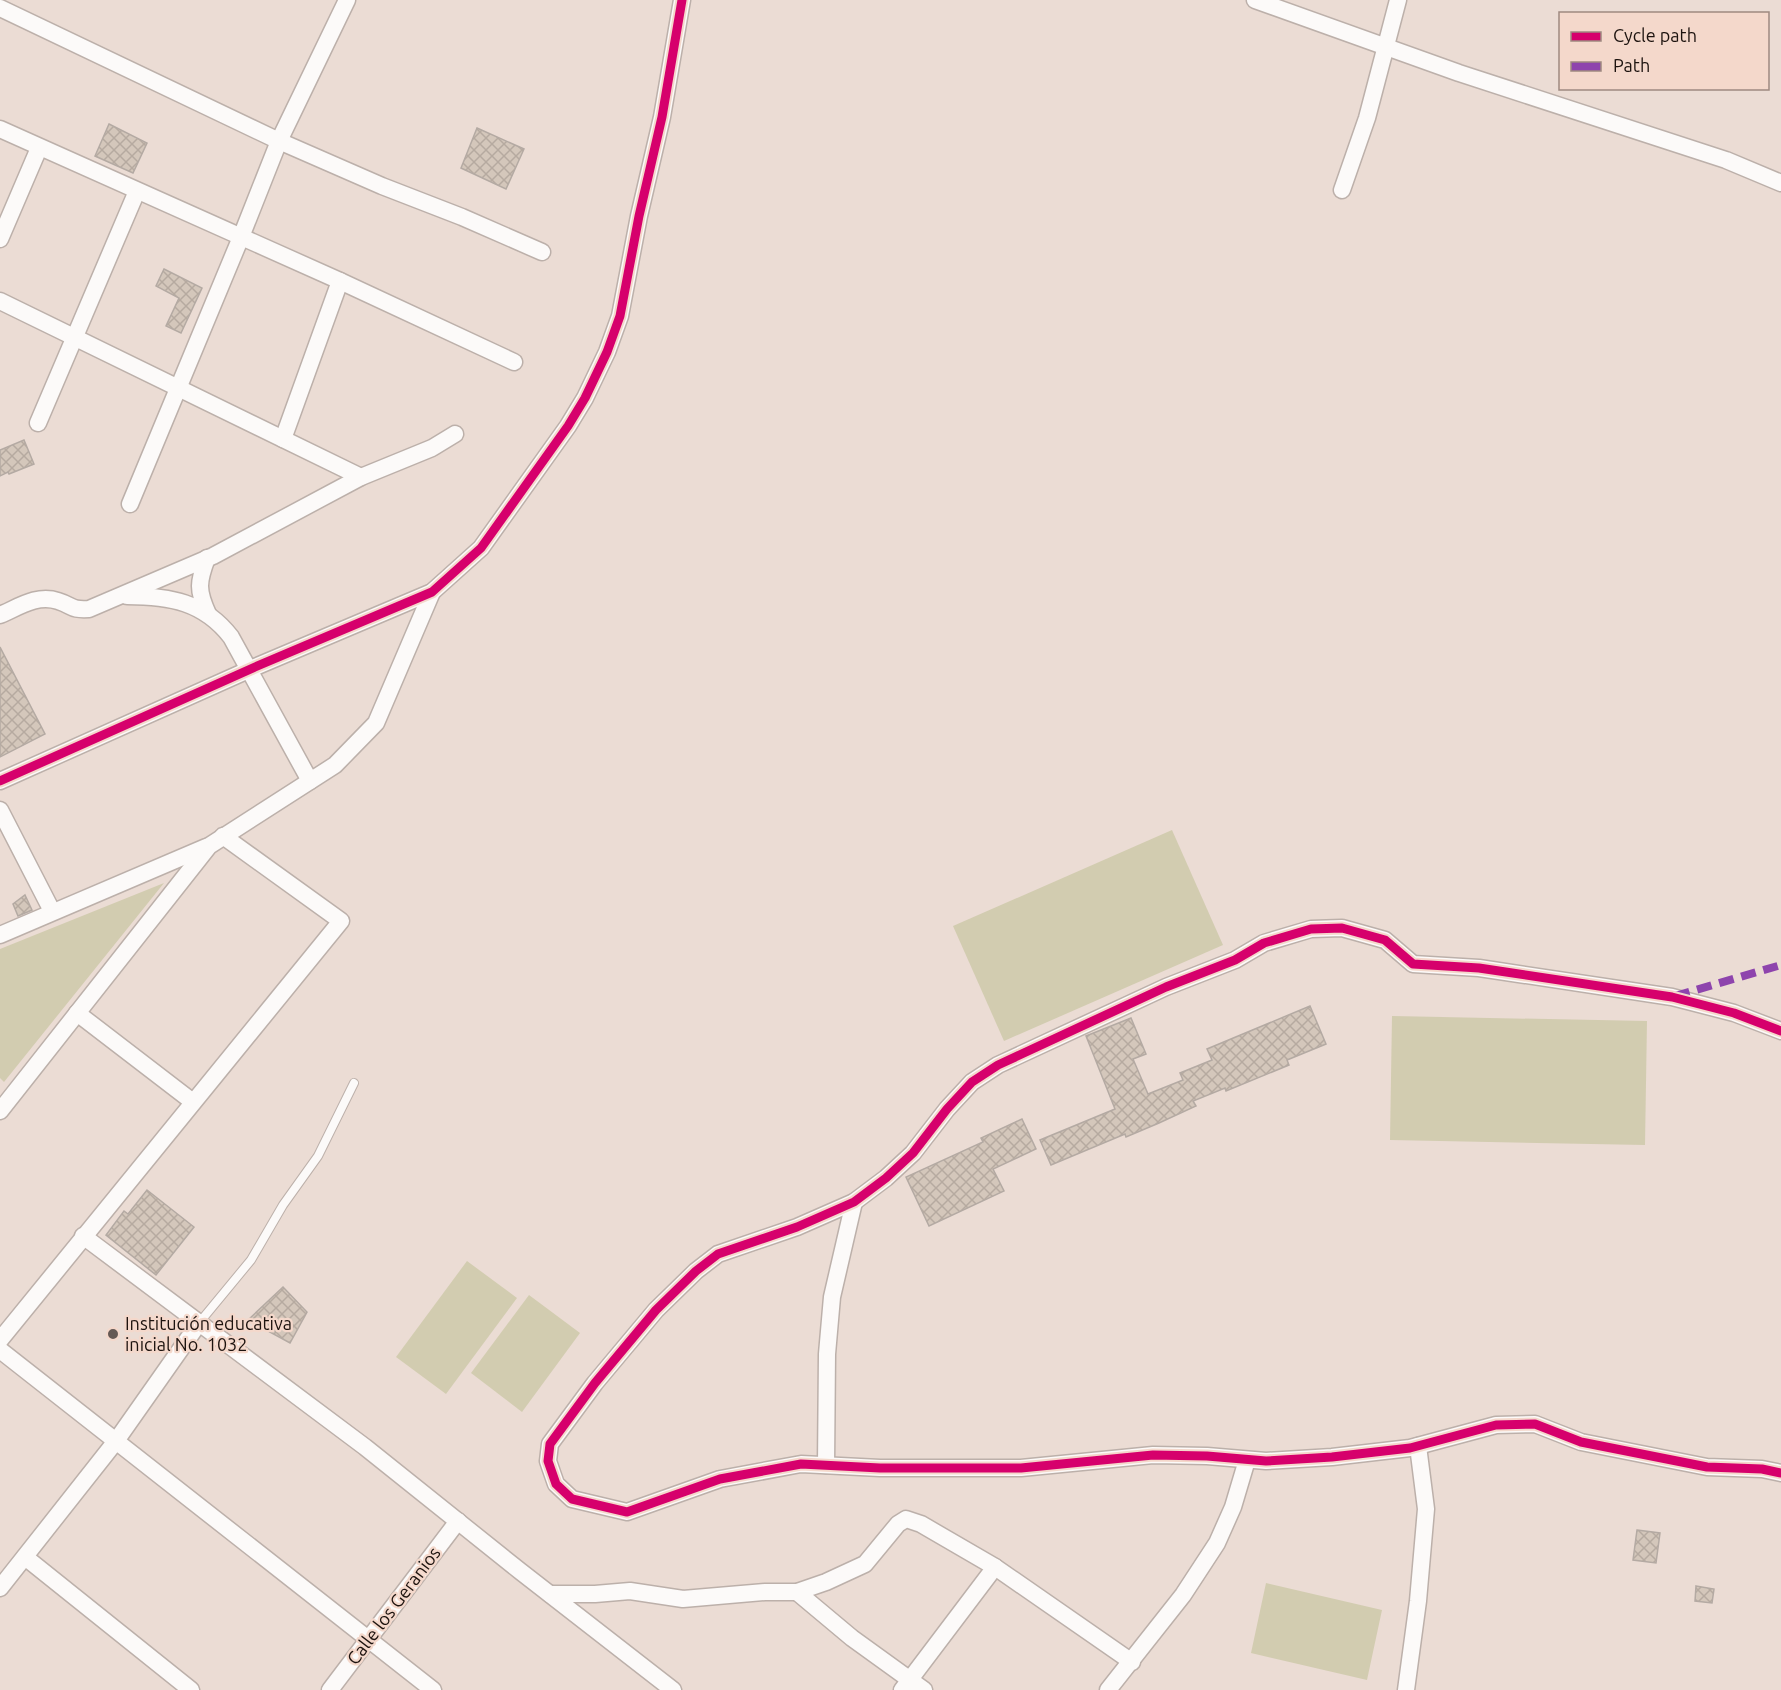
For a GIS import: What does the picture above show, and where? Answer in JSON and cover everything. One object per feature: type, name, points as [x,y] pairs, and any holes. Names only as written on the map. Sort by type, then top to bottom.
[{"type":"street","points":[[130,504],[242,237],[279,141],[347,0]]},
{"type":"street","points":[[0,781],[249,670],[432,592],[481,548],[568,426],[585,398],[607,352],[620,316],[639,216],[662,117],[682,0]]},
{"type":"street","points":[[1255,0],[1470,77],[1725,160],[1781,183]]},
{"type":"street","points":[[1342,190],[1367,118],[1398,0]]},
{"type":"street","points":[[0,8],[279,141],[542,252]]},
{"type":"street","points":[[0,129],[340,281],[514,362]]},
{"type":"street","points":[[0,238],[39,148]]},
{"type":"street","points":[[38,423],[137,191]]},
{"type":"street","points":[[283,439],[340,281]]},
{"type":"street","points":[[0,301],[361,477]]},
{"type":"street","points":[[0,615],[41,597],[58,601],[75,610],[89,609],[207,558],[361,477],[432,448],[455,434]]},
{"type":"street","points":[[207,558],[200,578],[199,590],[208,614]]},
{"type":"street","points":[[0,935],[216,841],[335,765],[376,723],[432,592]]},
{"type":"street","points":[[118,597],[155,596],[185,602],[220,623],[231,637],[310,781]]},
{"type":"street","points":[[0,810],[52,911]]},
{"type":"street","points":[[0,1112],[216,841]]},
{"type":"street","points":[[0,1340],[341,921],[216,841]]},
{"type":"street","points":[[1781,1031],[1734,1013],[1672,997],[1479,968],[1413,964],[1385,940],[1342,928],[1311,929],[1264,943],[1235,960],[1166,987],[998,1065],[972,1082],[947,1109],[913,1153],[886,1178],[854,1202],[797,1227],[718,1254],[696,1270],[656,1310],[595,1383],[550,1444],[548,1461],[556,1484],[572,1499],[627,1512],[720,1479],[801,1464],[1021,1468],[1153,1455],[1266,1461],[1332,1457],[1418,1446],[1496,1425],[1535,1424],[1581,1442],[1707,1467],[1762,1469],[1781,1473]]},
{"type":"street","points":[[77,1013],[193,1102]]},
{"type":"street","points":[[826,1465],[827,1354],[832,1297],[854,1202]]},
{"type":"street","points":[[83,1236],[365,1446],[673,1690]]},
{"type":"street","points":[[0,1588],[116,1441],[199,1323]]},
{"type":"street","points":[[0,1350],[432,1690]]},
{"type":"street","points":[[1406,1690],[1418,1601],[1426,1509],[1418,1446]]},
{"type":"street","points":[[1108,1690],[1183,1594],[1217,1543],[1233,1507],[1247,1460]]},
{"type":"street","points":[[550,1594],[630,1591],[683,1599],[765,1592],[797,1592],[865,1564],[898,1524],[906,1519],[921,1524],[995,1567],[1132,1662]]},
{"type":"street","name":"Calle los Geranios","points":[[330,1690],[458,1521]]},
{"type":"street","points":[[25,1557],[191,1690]]},
{"type":"street","points":[[906,1685],[995,1567]]},
{"type":"street","points":[[797,1592],[906,1685],[924,1690]]},
{"type":"lane","points":[[199,1323],[251,1260],[284,1205],[318,1156],[354,1083]]},
{"type":"shaded area","points":[[1172,830],[1223,945],[1004,1041],[953,926]]},
{"type":"shaded area","points":[[164,883],[4,1082],[0,1078],[0,949]]},
{"type":"shaded area","points":[[1392,1016],[1647,1021],[1645,1145],[1390,1140]]},
{"type":"shaded area","points":[[467,1261],[517,1298],[446,1394],[396,1357]]},
{"type":"shaded area","points":[[529,1295],[580,1333],[522,1412],[471,1373]]},
{"type":"shaded area","points":[[1266,1583],[1382,1610],[1367,1680],[1251,1653]]},
{"type":"building","points":[[109,124],[147,143],[133,173],[95,156]]},
{"type":"building","points":[[477,128],[524,149],[506,189],[461,168]]},
{"type":"building","points":[[164,269],[202,288],[181,333],[166,326],[179,298],[156,286]]},
{"type":"building","points":[[24,440],[34,464],[0,476],[0,450]]},
{"type":"building","points":[[0,647],[45,734],[0,757]]},
{"type":"building","points":[[25,895],[32,910],[18,916],[13,904]]},
{"type":"building","points":[[1310,1006],[1326,1044],[1287,1060],[1289,1065],[1226,1091],[1225,1088],[1193,1101],[1196,1106],[1159,1123],[1126,1137],[1125,1134],[1051,1165],[1040,1140],[1115,1109],[1086,1036],[1131,1018],[1146,1054],[1133,1059],[1148,1094],[1183,1080],[1180,1073],[1212,1060],[1207,1049]]},
{"type":"building","points":[[1022,1119],[1036,1149],[993,1169],[1004,1191],[929,1226],[906,1177],[983,1142],[981,1138]]},
{"type":"building","points":[[147,1190],[194,1227],[156,1275],[106,1235],[124,1211],[128,1214]]},
{"type":"building","points":[[283,1287],[307,1312],[290,1343],[248,1320]]},
{"type":"building","points":[[1637,1530],[1660,1533],[1656,1563],[1633,1560]]},
{"type":"building","points":[[1696,1586],[1714,1589],[1712,1603],[1695,1601]]},
{"type":"marked path","points":[[1675,996],[1781,965]]},
{"type":"cycle path","points":[[0,781],[255,667],[432,592],[481,548],[568,426],[585,398],[607,352],[620,316],[639,216],[662,117],[682,0]]},
{"type":"cycle path","points":[[1781,1031],[1734,1013],[1672,997],[1479,968],[1413,964],[1385,940],[1342,928],[1311,929],[1264,943],[1235,960],[1166,987],[998,1065],[972,1082],[947,1109],[913,1153],[886,1178],[854,1202],[797,1227],[718,1254],[696,1271],[656,1310],[595,1383],[550,1444],[548,1461],[556,1484],[572,1499],[627,1512],[720,1479],[801,1464],[880,1468],[1021,1468],[1153,1455],[1207,1456],[1266,1461],[1332,1457],[1410,1448],[1496,1425],[1535,1424],[1581,1442],[1707,1467],[1762,1469],[1781,1473]]},
{"type":"place","name":"Institución educativa inicial No. 1032","points":[[113,1334]]}]
